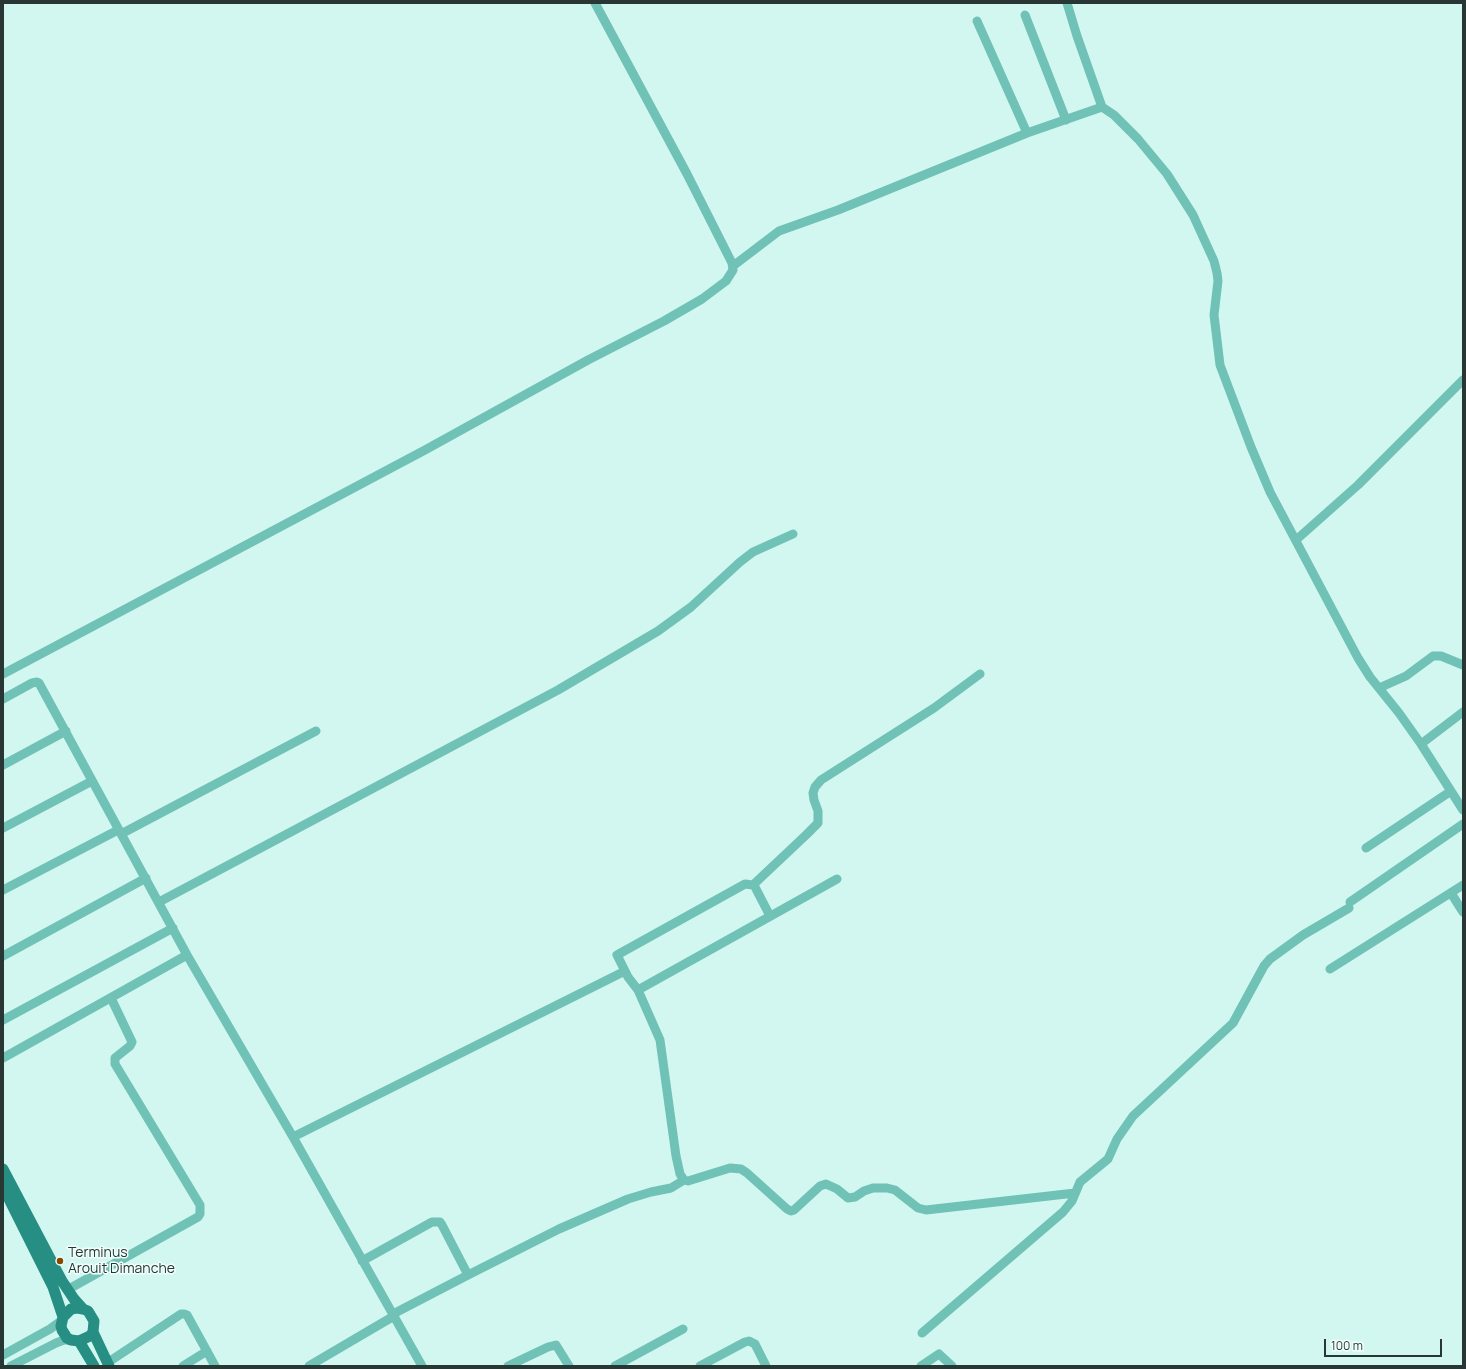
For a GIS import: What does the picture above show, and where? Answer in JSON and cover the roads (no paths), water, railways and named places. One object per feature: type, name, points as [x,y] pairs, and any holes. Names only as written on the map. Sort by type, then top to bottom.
[{"type":"main road","points":[[3,1169],[67,1290],[83,1309],[88,1312],[94,1321],[93,1332],[108,1365]]},
{"type":"main road","points":[[3,1188],[53,1287],[62,1319],[62,1330],[64,1334],[75,1341],[94,1366]]},
{"type":"main road","points":[[62,1319],[71,1309],[83,1309]]},
{"type":"main road","points":[[75,1341],[90,1336],[93,1332]]},
{"type":"street","points":[[3,674],[425,450],[702,299],[726,281],[732,274],[733,266],[683,167],[595,3]]},
{"type":"street","points":[[1067,3],[1102,107],[1114,115],[1138,139],[1167,174],[1193,216],[1211,255],[1216,268],[1218,281],[1214,315],[1220,365],[1250,447],[1270,492],[1358,658],[1421,744],[1463,810]]},
{"type":"street","points":[[1025,15],[1066,120]]},
{"type":"street","points":[[976,21],[1027,133]]},
{"type":"street","points":[[733,266],[779,231],[838,210],[1027,133],[1102,107]]},
{"type":"street","points":[[1296,540],[1358,485],[1463,380]]},
{"type":"street","points":[[159,902],[558,690],[658,631],[691,607],[753,552],[793,534]]},
{"type":"street","points":[[1379,688],[1406,676],[1433,656],[1440,656],[1463,665]]},
{"type":"street","points":[[753,885],[818,822],[818,811],[814,800],[814,793],[815,788],[821,780],[934,708],[980,674]]},
{"type":"street","points":[[3,699],[32,683],[39,683],[188,955],[422,1366]]},
{"type":"street","points":[[1421,744],[1463,712]]},
{"type":"street","points":[[3,765],[66,731]]},
{"type":"street","points":[[3,890],[120,832],[316,731]]},
{"type":"street","points":[[3,828],[92,781]]},
{"type":"street","points":[[1366,848],[1451,791]]},
{"type":"street","points":[[922,1333],[1063,1212],[1072,1201],[1078,1185],[1082,1180],[1108,1159],[1117,1139],[1133,1116],[1233,1023],[1264,966],[1270,959],[1463,824]]},
{"type":"street","points":[[3,956],[146,878]]},
{"type":"street","points":[[638,990],[837,879]]},
{"type":"street","points":[[684,1180],[680,1174],[676,1156],[660,1040],[638,990],[625,972],[617,955],[745,884],[753,885]]},
{"type":"street","points":[[753,885],[770,916]]},
{"type":"street","points":[[1330,969],[1463,885]]},
{"type":"street","points":[[1451,893],[1463,912]]},
{"type":"street","points":[[3,1020],[173,928]]},
{"type":"street","points":[[3,1058],[188,955]]},
{"type":"street","points":[[293,1137],[625,972]]},
{"type":"street","points":[[67,1290],[198,1217],[200,1214],[200,1205],[115,1064],[115,1058],[130,1046],[132,1042],[111,998]]},
{"type":"street","points":[[309,1366],[393,1315],[559,1229],[628,1199],[651,1192],[672,1188],[684,1180],[688,1181],[730,1168],[741,1169],[747,1172],[787,1209],[791,1210],[794,1210],[820,1186],[826,1184],[837,1189],[848,1198],[855,1197],[864,1191],[873,1188],[887,1188],[895,1190],[918,1208],[926,1210],[1075,1193]]},
{"type":"street","points":[[362,1261],[432,1222],[438,1221],[442,1225],[468,1275]]},
{"type":"street","points":[[108,1365],[181,1314],[187,1315],[215,1366]]},
{"type":"street","points":[[3,1355],[50,1329],[62,1319]]},
{"type":"street","points":[[615,1366],[683,1329]]},
{"type":"street","points":[[11,1366],[56,1343],[64,1340],[75,1341]]},
{"type":"street","points":[[700,1366],[749,1341],[755,1344],[766,1366]]},
{"type":"street","points":[[508,1366],[548,1347],[556,1345],[569,1366]]},
{"type":"street","points":[[183,1366],[207,1351]]},
{"type":"street","points":[[921,1366],[939,1354],[952,1366]]},
{"type":"place","name":"Terminus Arouit Dimanche","points":[[60,1261]]}]
